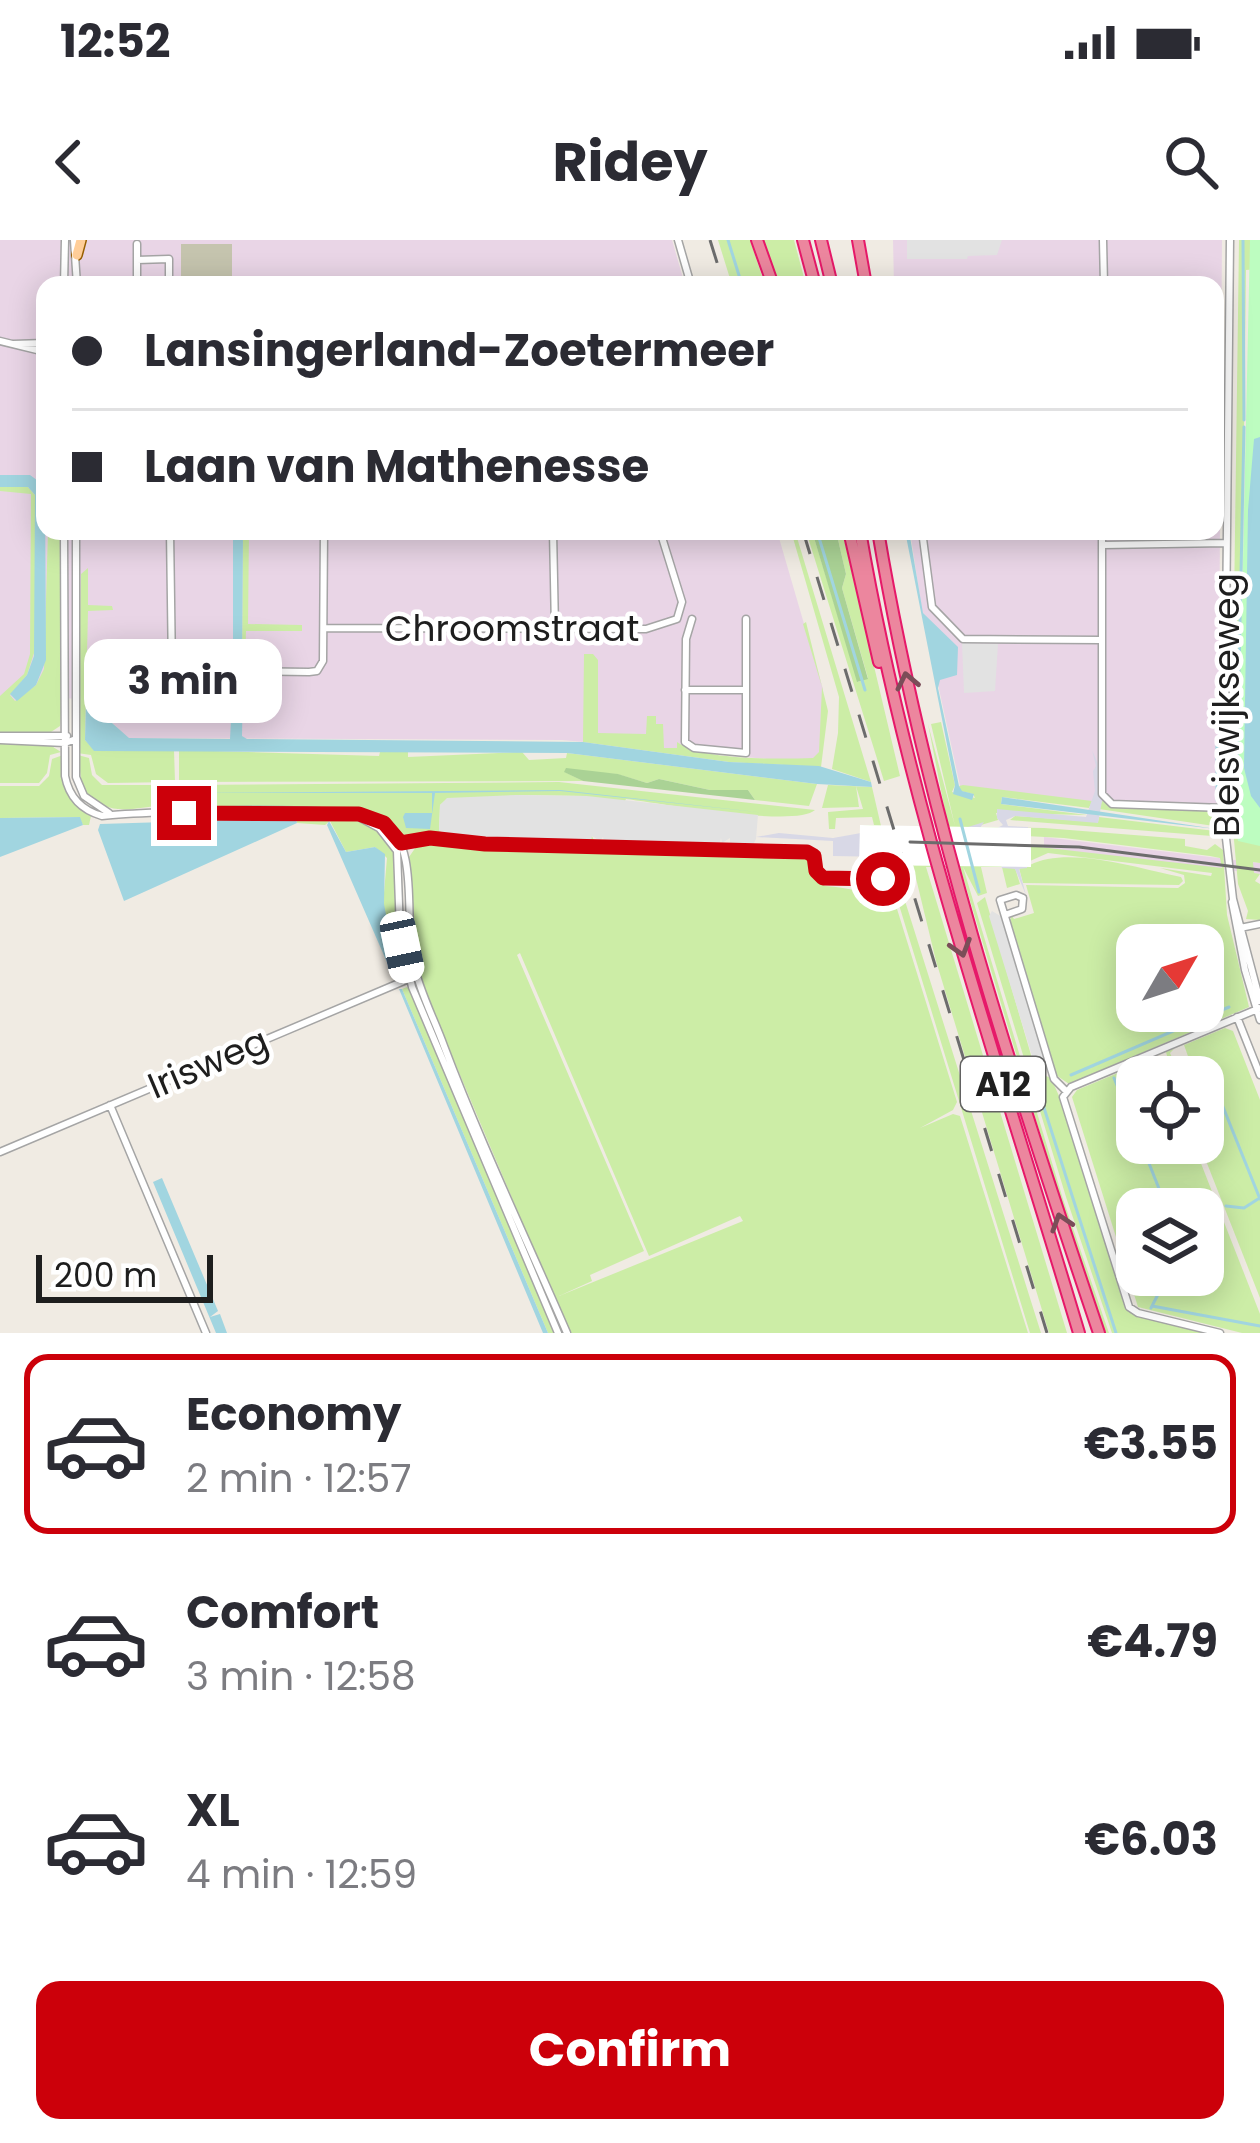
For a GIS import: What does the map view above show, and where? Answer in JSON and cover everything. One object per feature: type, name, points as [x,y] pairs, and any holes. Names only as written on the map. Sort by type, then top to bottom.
[{"type":"highway","points":[[757,240],[770,276]]},
{"type":"highway","points":[[803,240],[813,276]]},
{"type":"highway","points":[[820,240],[830,276]]},
{"type":"highway","points":[[858,240],[864,276]]},
{"type":"highway","name":"A12","points":[[851,540],[874,646],[1078,1333]]},
{"type":"highway","name":"A12","points":[[862,540],[911,770]]},
{"type":"highway","name":"A12","points":[[881,540],[917,729],[961,894],[1099,1333]]},
{"type":"main road","points":[[73,240],[76,256]]},
{"type":"street","points":[[66,276],[73,240]]},
{"type":"street","points":[[678,240],[688,276]]},
{"type":"street","points":[[1103,240],[1104,276]]},
{"type":"street","name":"Bleiswijkseweg","points":[[1230,240],[1224,808],[1230,882],[1260,1020]]},
{"type":"street","points":[[137,244],[137,276]]},
{"type":"street","points":[[76,256],[77,276]]},
{"type":"street","points":[[137,260],[169,260],[169,276]]},
{"type":"street","points":[[0,341],[36,350]]},
{"type":"street","points":[[11,344],[36,343]]},
{"type":"street","points":[[64,540],[69,791],[86,810],[112,815],[284,811],[354,815],[379,828],[401,848],[400,931],[413,978],[553,1320],[563,1333]]},
{"type":"street","points":[[76,540],[78,787],[96,807],[112,815]]},
{"type":"street","points":[[170,540],[170,664],[177,671],[313,672],[323,661],[324,540]]},
{"type":"street","points":[[553,540],[555,629]]},
{"type":"street","name":"Chroomstraat","points":[[324,628],[646,629],[677,619],[682,602],[663,540]]},
{"type":"street","points":[[923,540],[932,607],[963,639],[1101,640]]},
{"type":"street","points":[[1102,540],[1101,789],[1105,799],[1130,805],[1224,808]]},
{"type":"street","points":[[1102,545],[1226,543]]},
{"type":"street","points":[[692,619],[686,639],[687,745],[746,753],[746,619]]},
{"type":"street","points":[[686,690],[745,690]]},
{"type":"street","points":[[0,738],[76,739]]},
{"type":"street","points":[[401,848],[422,838],[485,844],[807,852],[814,856],[816,871],[823,878],[865,879]]},
{"type":"street","points":[[1005,915],[1022,909],[1024,900],[1017,895],[1000,900],[1054,1079],[1066,1091]]},
{"type":"street","points":[[1238,928],[1260,924]]},
{"type":"street","points":[[413,978],[563,1333]]},
{"type":"street","name":"Irisweg","points":[[0,1152],[413,978]]},
{"type":"street","points":[[1066,1091],[1259,1006]]},
{"type":"street","points":[[1237,1017],[1260,1076]]},
{"type":"street","points":[[1066,1091],[1064,1102],[1129,1307],[1220,1333]]},
{"type":"street","points":[[110,1105],[206,1333]]},
{"type":"shaded area","points":[[0,240],[672,240],[682,276],[36,276],[36,540],[780,540],[823,689],[820,764],[562,740],[127,738],[89,699],[53,698],[0,746]]},
{"type":"shaded area","points":[[893,240],[1222,240],[1222,276],[894,276]]},
{"type":"shaded area","points":[[907,240],[1002,240],[997,255],[907,259]]},
{"type":"shaded area","points":[[181,244],[232,244],[232,276],[181,276]]},
{"type":"shaded area","points":[[911,540],[1220,540],[1218,814],[961,790]]},
{"type":"shaded area","points":[[962,643],[998,644],[995,691],[964,693]]},
{"type":"shaded area","points":[[1092,750],[1099,766],[1102,801],[1098,823],[1015,816],[1006,820],[1008,826],[1028,827],[1027,868],[1019,869],[1026,895],[1015,869],[1002,868],[999,859],[833,856],[833,841],[756,837],[779,833],[833,838],[889,828],[974,848],[968,827],[984,822],[978,831],[987,845],[988,833],[1003,825],[997,809],[1086,817],[1095,791]]},
{"type":"shaded area","points":[[587,796],[758,815],[756,839],[754,843],[730,843],[730,838],[722,843],[721,838],[720,843],[604,841],[603,837],[600,841],[592,836],[591,841],[472,839],[439,831],[440,805],[447,798]]},
{"type":"shaded area","points":[[1044,837],[1260,863],[1260,874],[1044,848]]},
{"type":"shaded area","points":[[992,911],[1002,917],[1046,1066],[1037,1072],[989,916]]},
{"type":"green space","points":[[718,240],[750,240],[762,276],[729,276]]},
{"type":"green space","points":[[761,240],[794,240],[804,276],[774,276]]},
{"type":"green space","points":[[1239,240],[1260,240],[1258,269],[1246,270],[1239,823],[1233,822],[1232,752]]},
{"type":"green space","points":[[1250,240],[1260,240],[1260,846],[1238,841],[1237,835]]},
{"type":"green space","points":[[0,487],[28,487],[35,495],[35,650],[27,675],[10,695],[15,701],[36,685],[44,669],[48,540],[61,540],[61,713],[60,726],[48,734],[0,734],[0,696],[24,674],[30,654],[31,494],[0,491]]},
{"type":"green space","points":[[243,540],[249,540],[248,624],[302,625],[302,631],[246,631],[245,662],[233,662],[242,659]]},
{"type":"green space","points":[[794,540],[798,540],[871,782],[832,769],[839,697]]},
{"type":"green space","points":[[809,540],[815,540],[858,682],[868,678],[842,588],[846,574],[838,540],[844,540],[900,776],[884,781]]},
{"type":"green space","points":[[815,540],[838,540],[846,574],[842,588],[868,679],[857,682]]},
{"type":"green space","points":[[88,568],[88,605],[112,606],[113,610],[88,611],[85,740],[95,751],[174,750],[175,782],[108,783],[96,774],[91,755],[77,753],[81,574]]},
{"type":"green space","points":[[806,622],[828,711],[821,767],[729,762],[583,742],[584,654],[593,654],[598,660],[598,733],[646,734],[647,716],[656,716],[656,724],[663,724],[664,748],[677,748],[677,742],[723,756],[813,758],[819,752],[822,687]]},
{"type":"green space","points":[[941,722],[955,785],[952,792],[975,798],[961,791],[963,785],[1092,801],[1089,808],[1002,797],[1001,804],[1087,815],[996,813],[998,820],[974,827],[1185,839],[1185,846],[1207,850],[1215,844],[1223,850],[1227,915],[1249,1007],[1224,1018],[1224,924],[1116,924],[1116,1032],[1191,1032],[1134,1056],[1116,1056],[1116,1064],[1069,1084],[1056,1075],[1010,920],[1034,913],[1026,885],[1178,888],[1185,883],[1184,875],[1160,868],[1212,873],[1048,853],[1030,865],[1046,859],[1084,858],[1183,881],[1179,885],[1023,883],[1015,868],[1020,884],[1007,888],[1002,867],[981,867],[987,893],[978,896],[963,867],[1063,1199],[1109,1333],[1105,1333],[1060,1200],[960,867],[926,867],[1067,1333],[1049,1333],[936,961],[913,866],[894,866],[1041,1333],[1030,1333],[892,882],[884,871],[861,869],[860,857],[894,858],[954,844],[860,825],[874,825],[872,817],[836,818],[835,829],[829,829],[828,812],[863,809],[856,786],[872,787],[881,826],[948,826],[928,724],[955,826],[931,724]],"holes":[[[972,833],[1064,838],[1210,856],[1220,858],[1222,868],[1031,846],[972,845]]]},
{"type":"green space","points":[[0,742],[50,745],[61,752],[50,755],[47,773],[39,783],[0,783]]},
{"type":"green space","points":[[179,750],[379,756],[380,752],[408,752],[408,757],[522,752],[529,760],[566,758],[567,753],[817,784],[809,806],[755,800],[748,790],[710,790],[659,779],[647,783],[617,774],[565,772],[583,781],[179,782]]},
{"type":"green space","points":[[63,755],[68,790],[91,816],[89,825],[83,825],[79,817],[0,818],[0,786],[39,786],[49,776],[52,759]]},
{"type":"green space","points":[[78,755],[89,758],[92,775],[102,785],[175,785],[176,801],[125,809],[103,805],[82,787]]},
{"type":"green space","points":[[566,768],[647,783],[659,779],[710,790],[748,790],[755,800],[583,781],[564,772]]},
{"type":"green space","points":[[559,782],[815,810],[803,815],[756,815],[626,799],[624,803],[586,796],[517,795],[516,799],[448,798],[440,805],[443,834],[472,838],[592,836],[590,843],[405,836],[366,813],[176,805],[188,803],[178,801],[179,785]]},
{"type":"green space","points":[[828,785],[856,786],[859,807],[822,808]]},
{"type":"green space","points":[[1102,801],[1137,809],[1217,811],[1221,828],[1212,836],[1010,820],[1015,816],[1098,822],[1099,817],[1215,831],[1214,826],[1099,809]]},
{"type":"green space","points":[[315,815],[374,828],[397,857],[404,972],[397,977],[383,904],[387,858],[375,847],[346,852],[330,821],[325,825],[297,820],[188,821],[199,816]]},
{"type":"green space","points":[[1233,829],[1260,838],[1260,863],[1253,862],[1254,873],[1260,874],[1255,881],[1260,884],[1260,920],[1246,919]]},
{"type":"green space","points":[[418,844],[794,859],[795,855],[810,859],[814,875],[825,886],[893,896],[957,1102],[953,1110],[920,1128],[953,1114],[960,1116],[1028,1333],[569,1333],[422,985],[408,915],[409,857]],"holes":[[[520,953],[649,1256],[740,1216],[743,1221],[559,1296],[592,1281],[590,1275],[644,1251]]]},
{"type":"green space","points":[[985,897],[1036,1072],[1051,1078],[1059,1096],[1116,1279],[1116,1296],[1121,1296],[1125,1308],[1136,1316],[1206,1333],[1112,1333],[977,903]]},
{"type":"green space","points":[[407,987],[557,1333],[548,1333],[402,989]]},
{"type":"green space","points":[[1224,1028],[1233,1031],[1260,1100],[1260,1298],[1224,1207],[1224,1188],[1217,1188],[1207,1164],[1224,1164],[1224,1056],[1188,1056],[1184,1045]]},
{"type":"green space","points":[[1116,1074],[1116,1164],[1201,1164],[1211,1188],[1116,1188],[1116,1237],[1072,1097],[1077,1090]]},
{"type":"green space","points":[[1224,1222],[1260,1314],[1260,1333],[1242,1333],[1138,1307],[1135,1296],[1224,1296]]},
{"type":"water","points":[[1260,437],[1260,808],[1251,796],[1244,768],[1248,510],[1254,439]]},
{"type":"water","points":[[0,475],[30,475],[36,479],[36,540],[45,540],[46,660],[36,685],[17,701],[10,694],[27,675],[34,656],[35,495],[28,487],[0,487]]},
{"type":"water","points":[[233,540],[243,540],[242,659],[233,660]]},
{"type":"water","points":[[907,540],[911,540],[923,613],[958,647],[957,675],[940,680],[938,688],[959,786],[974,794],[972,800],[953,794]]},
{"type":"water","points":[[233,682],[243,684],[242,736],[247,739],[583,742],[729,762],[819,766],[871,782],[872,787],[567,753],[94,751],[85,740],[86,700],[129,738],[230,739]]},
{"type":"water","points":[[560,790],[785,815],[560,791],[435,793],[430,829],[406,828],[403,817],[405,813],[432,813],[432,793],[182,793]]},
{"type":"water","points":[[1002,797],[1216,829],[1001,804]]},
{"type":"water","points":[[80,817],[83,825],[0,857],[0,818]]},
{"type":"water","points":[[296,818],[297,823],[124,901],[98,830],[100,824]]},
{"type":"water","points":[[329,821],[346,852],[375,847],[385,854],[384,904],[396,968],[393,976],[327,825]]},
{"type":"water","points":[[402,989],[548,1333],[543,1333]]},
{"type":"water","points":[[162,1178],[218,1311],[210,1317],[220,1314],[227,1333],[216,1333],[153,1182]]},
{"type":"pier","points":[[860,825],[1031,828],[1031,867],[859,865]]},
{"type":"waterway","points":[[728,240],[739,276]]},
{"type":"waterway","points":[[1243,240],[1244,420]]},
{"type":"waterway","points":[[1236,820],[1244,427]]},
{"type":"waterway","points":[[820,540],[865,690]]},
{"type":"waterway","points":[[1217,743],[1217,800]]},
{"type":"waterway","points":[[960,819],[979,892]]},
{"type":"waterway","points":[[1071,1075],[1229,1007]]},
{"type":"waterway","points":[[1114,1078],[1116,1083]]},
{"type":"waterway","points":[[1038,1089],[1116,1333]]},
{"type":"waterway","points":[[1224,1109],[1260,1199]]},
{"type":"waterway","points":[[1149,1164],[1159,1188]]},
{"type":"waterway","points":[[1226,1206],[1244,1208],[1258,1199]]},
{"type":"waterway","points":[[1151,1308],[1157,1296]]},
{"type":"waterway","points":[[1152,1306],[1260,1326]]},
{"type":"tram line","points":[[910,842],[1079,847],[1260,870]]},
{"type":"railway","points":[[710,240],[721,276]]},
{"type":"railway","points":[[806,540],[1047,1333]]},
{"type":"route","points":[[184,813],[359,814],[384,823],[401,843],[430,838],[485,844],[807,852],[814,856],[816,871],[823,878],[883,879]]}]
